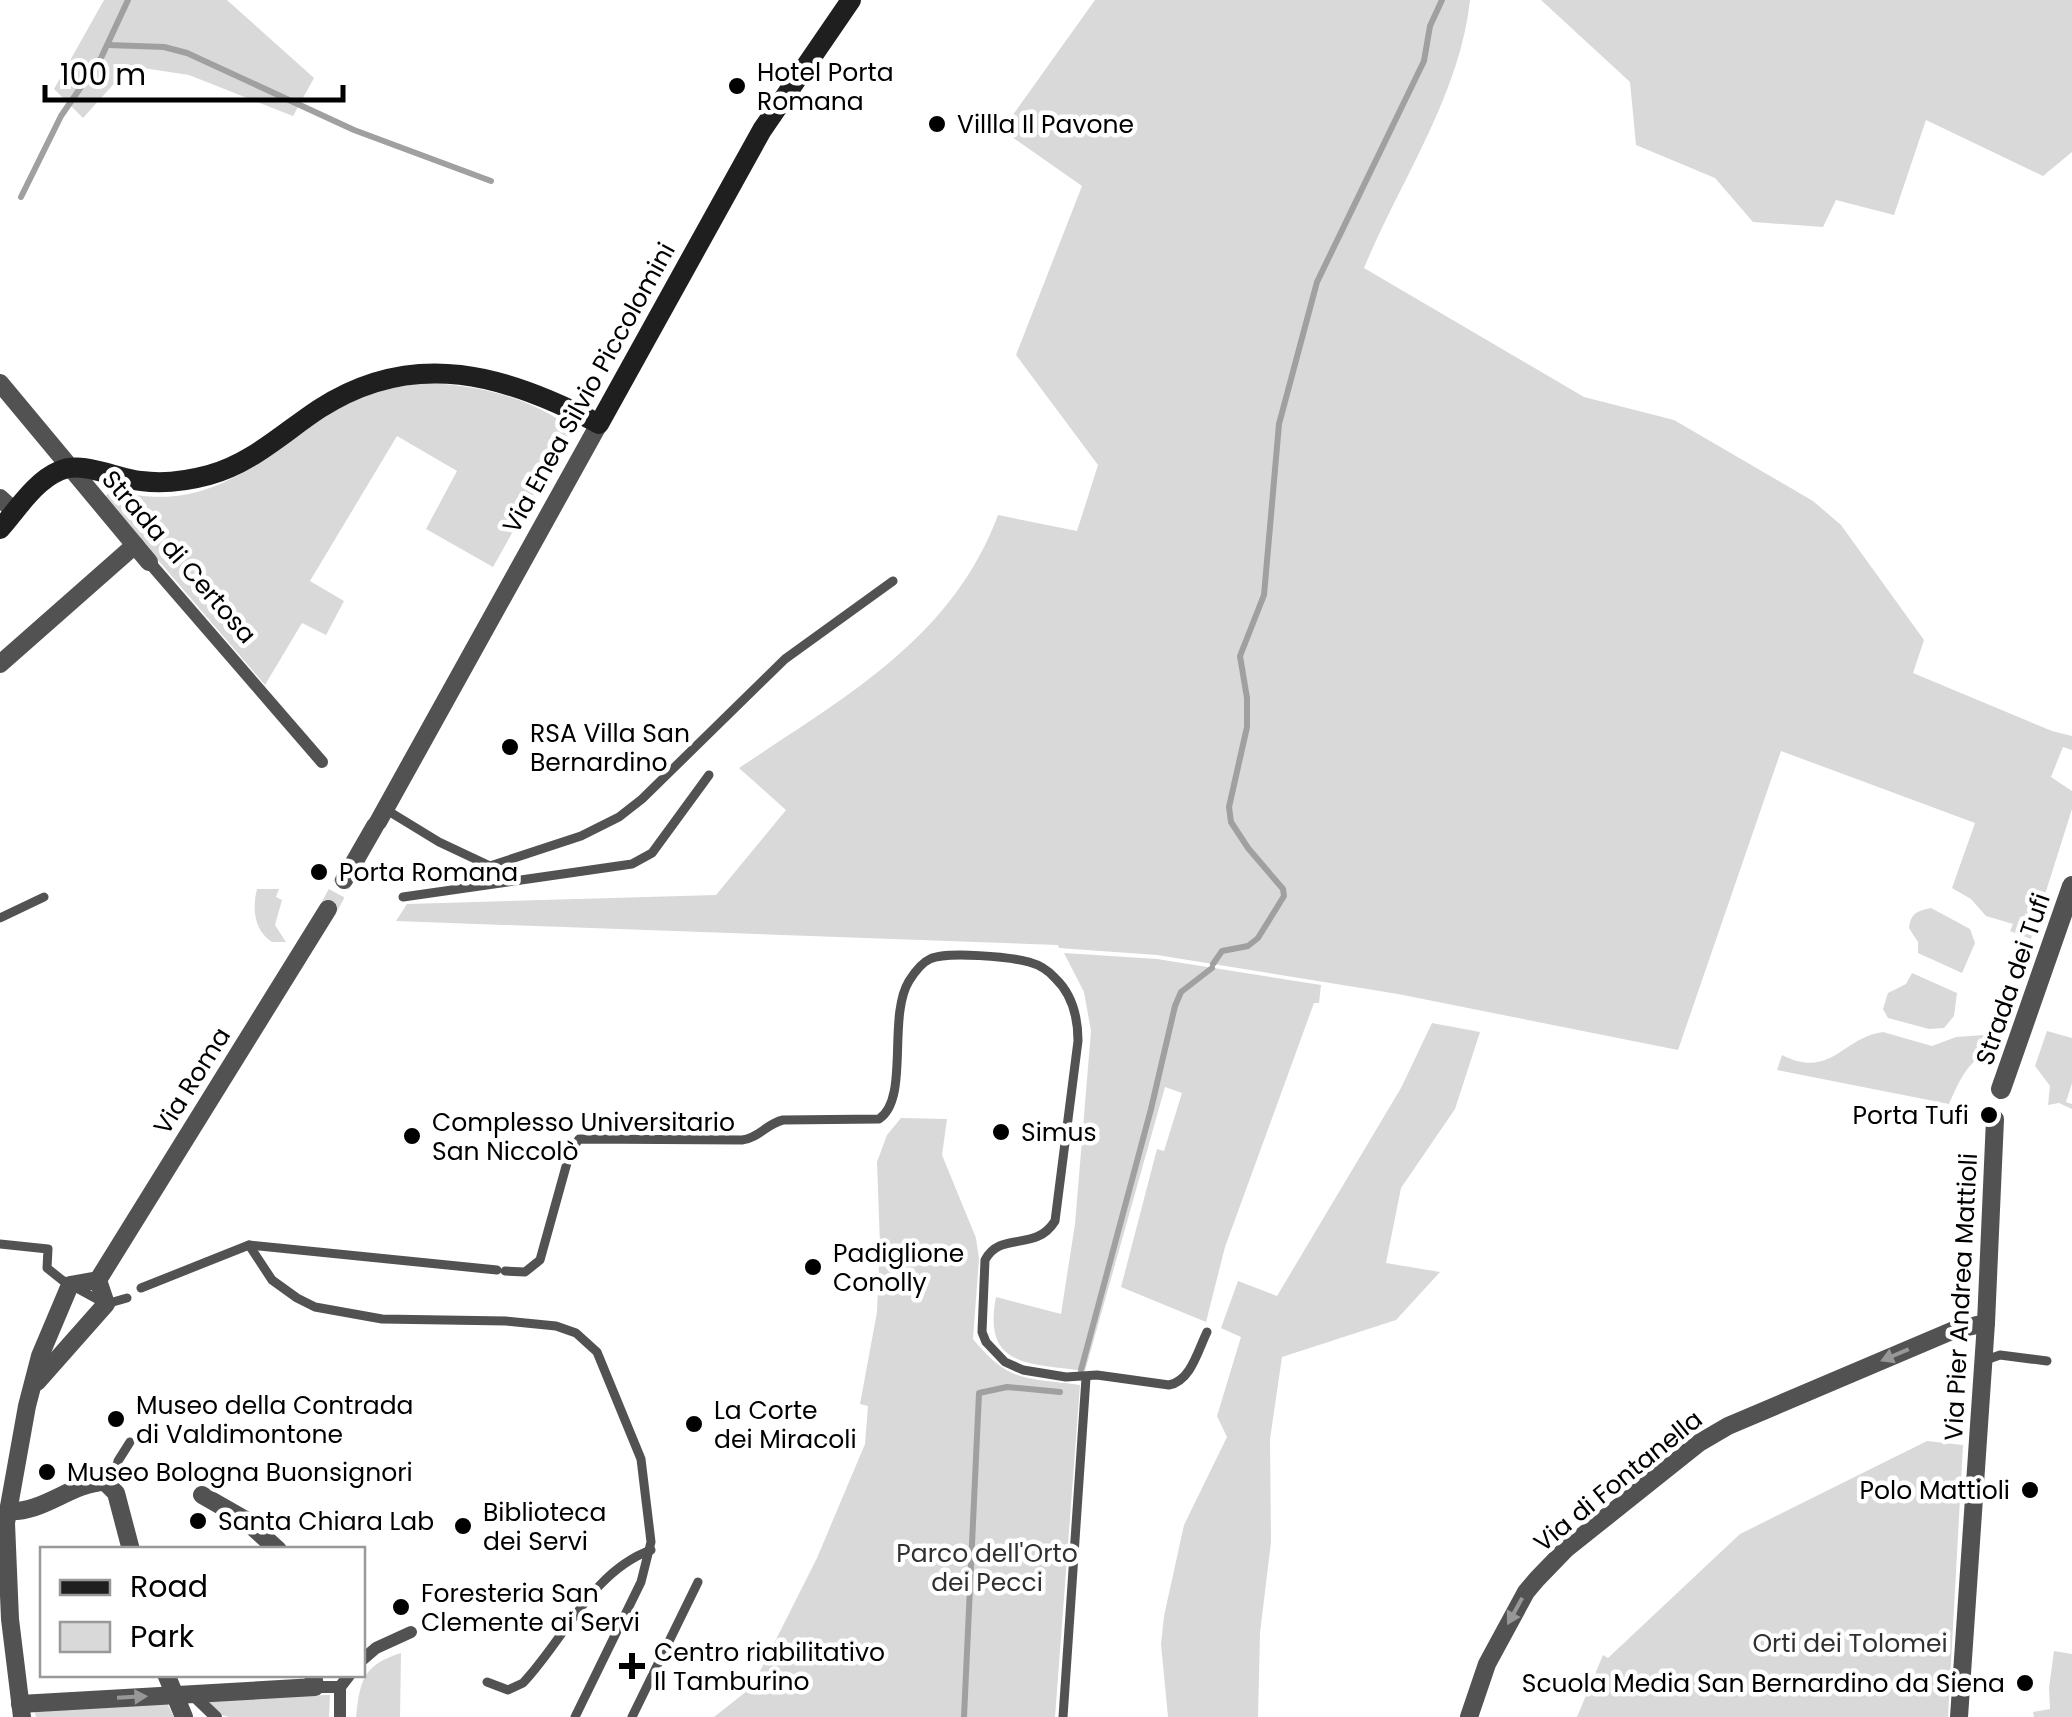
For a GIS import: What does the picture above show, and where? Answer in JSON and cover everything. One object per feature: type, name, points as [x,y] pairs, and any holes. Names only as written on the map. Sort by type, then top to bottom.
[{"type":"main road","name":"Via Enea Silvio Piccolomini","points":[[599,424],[754,143],[851,0]]},
{"type":"main road","points":[[0,529],[8,505],[70,468],[143,482],[175,482],[211,474],[236,465],[345,394],[384,378],[414,372],[448,372],[487,379],[550,400],[599,424]]},
{"type":"street","name":"Strada di Certosa","points":[[0,383],[322,762]]},
{"type":"street","name":"Via Enea Silvio Piccolomini","points":[[379,819],[599,424]]},
{"type":"street","points":[[0,664],[135,545]]},
{"type":"street","points":[[344,880],[379,819]]},
{"type":"street","name":"Strada dei Tufi","points":[[2001,1089],[2072,886]]},
{"type":"street","name":"Via Roma","points":[[98,1280],[328,909]]},
{"type":"street","name":"Via Pier Andrea Mattioli","points":[[1959,1717],[1984,1361],[1996,1116],[2001,1089]]},
{"type":"street","points":[[34,1386],[106,1304],[98,1280],[70,1285],[40,1356],[8,1512],[5,1558],[21,1710],[314,1681],[340,1687]]},
{"type":"street","name":"Via di Fontanella","points":[[1469,1717],[1482,1676],[1526,1592],[1566,1549],[1699,1443],[1728,1426],[1954,1330],[1986,1323]]},
{"type":"street","points":[[8,1512],[28,1510],[95,1482],[105,1482],[112,1485],[118,1496],[130,1547]]},
{"type":"street","points":[[202,1494],[244,1519],[275,1547]]},
{"type":"street","points":[[365,1657],[410,1632]]},
{"type":"street","points":[[169,1677],[183,1694],[216,1717]]},
{"type":"street","points":[[340,1717],[340,1687],[348,1677]]},
{"type":"street","points":[[183,1694],[184,1717]]},
{"type":"lane","points":[[379,819],[490,866],[599,828],[642,799],[720,719],[794,652],[893,581]]},
{"type":"lane","points":[[403,897],[632,864],[652,853],[709,775]]},
{"type":"lane","points":[[0,918],[44,897]]},
{"type":"lane","points":[[141,1288],[250,1245],[525,1272],[540,1260],[570,1152],[579,1139],[742,1140],[754,1138],[780,1121],[872,1120],[884,1116],[894,1094],[896,1028],[907,984],[930,959],[952,956],[1025,961],[1044,968],[1065,990],[1078,1024],[1055,1221],[1033,1240],[999,1244],[985,1260],[982,1332],[998,1357],[1023,1370],[1176,1384],[1188,1371],[1206,1332]]},
{"type":"lane","points":[[0,1244],[48,1249],[48,1268],[70,1285],[106,1304],[127,1298]]},
{"type":"lane","points":[[250,1245],[264,1270],[280,1287],[326,1310],[382,1319],[535,1323],[563,1328],[581,1336],[594,1348],[638,1450],[647,1490],[651,1550],[641,1582],[575,1717]]},
{"type":"lane","points":[[1984,1361],[2000,1356],[2047,1361]]},
{"type":"lane","points":[[1063,1717],[1086,1378]]},
{"type":"lane","points":[[112,1485],[118,1461],[130,1442]]},
{"type":"lane","points":[[487,1682],[508,1690],[523,1683],[610,1574],[651,1550]]},
{"type":"lane","points":[[632,1717],[698,1582]]},
{"type":"green space","points":[[104,0],[227,0],[314,78],[293,116],[189,75],[130,66],[83,118],[54,89]]},
{"type":"green space","points":[[1095,0],[1470,0],[1464,35],[1442,104],[1364,268],[1584,397],[1674,420],[1813,501],[1841,525],[1924,640],[1913,673],[2072,736],[2072,750],[2063,747],[2051,777],[2072,791],[2072,809],[2031,939],[2010,931],[2013,924],[1986,916],[1971,899],[1952,888],[1975,823],[1781,751],[1678,1050],[1398,994],[1157,955],[1058,945],[396,921],[407,904],[716,895],[786,810],[739,768],[855,690],[923,631],[953,597],[978,559],[998,515],[1077,531],[1098,465],[1016,355],[1082,186],[1002,130]]},
{"type":"green space","points":[[1541,0],[2072,0],[2072,152],[2043,176],[1926,120],[1894,215],[1836,200],[1823,227],[1753,222],[1715,178],[1636,145],[1630,82]]},
{"type":"green space","points":[[421,383],[500,394],[537,408],[571,428],[493,567],[426,529],[457,471],[397,436],[310,581],[344,601],[326,635],[302,623],[265,685],[104,497],[113,490],[151,497],[184,495],[214,486],[242,473],[354,400]]},
{"type":"green space","points":[[257,889],[279,889],[276,897],[282,900],[275,925],[286,942],[272,942],[261,931],[255,911]]},
{"type":"green space","points":[[1931,908],[1970,929],[1975,943],[1962,973],[1918,953],[1918,942],[1909,928],[1911,919]]},
{"type":"green space","points":[[1064,953],[1157,959],[1321,985],[1319,1003],[1314,1003],[1225,1247],[1206,1322],[1121,1287],[1157,1149],[1164,1151],[1182,1093],[1165,1087],[1085,1371],[1015,1358],[996,1338],[994,1321],[996,1297],[1061,1314],[1075,1224],[1091,1031],[1084,992]]},
{"type":"green space","points":[[1912,973],[1957,993],[1954,1016],[1944,1028],[1929,1029],[1888,1018],[1883,1009],[1888,993],[1906,984]]},
{"type":"green space","points":[[1432,1023],[1480,1032],[1455,1109],[1401,1188],[1386,1263],[1440,1272],[1396,1320],[1282,1357],[1270,1439],[1271,1542],[1260,1633],[1258,1717],[1168,1717],[1161,1644],[1164,1616],[1184,1525],[1227,1437],[1217,1416],[1241,1337],[1221,1328],[1238,1281],[1277,1296],[1401,1088]]},
{"type":"green space","points":[[2047,1031],[2072,1038],[2072,1083],[2066,1102],[2072,1104],[2072,1109],[2059,1103],[2048,1105],[2050,1086],[2035,1066]]},
{"type":"green space","points":[[1883,1032],[1932,1046],[1956,1037],[1984,1035],[1999,1040],[1996,1050],[1979,1058],[1967,1070],[1949,1104],[1777,1070],[1782,1055],[1813,1063]]},
{"type":"green space","name":"Parco dell'Orto dei Pecci","points":[[901,1118],[947,1119],[942,1155],[976,1238],[979,1259],[973,1339],[998,1364],[1020,1376],[1080,1385],[1055,1717],[714,1717],[752,1687],[817,1558],[865,1444],[868,1406],[860,1404],[877,1312],[877,1162],[887,1135]]},
{"type":"green space","name":"Orti dei Tolomei","points":[[1927,1441],[1963,1445],[1948,1717],[1577,1717],[1603,1655],[1608,1658],[1740,1534]]},
{"type":"green space","points":[[2054,1651],[2072,1654],[2072,1717],[2034,1717],[2033,1712],[2050,1709]]},
{"type":"green space","points":[[401,1653],[400,1717],[356,1717],[366,1676],[378,1663]]},
{"type":"green space","points":[[330,1695],[329,1717],[229,1717],[221,1715],[204,1697]]},
{"type":"green space","points":[[167,1703],[174,1717],[36,1717],[34,1709]]},
{"type":"waterway","points":[[21,197],[61,116],[101,58],[128,0]]},
{"type":"waterway","points":[[1213,964],[1222,951],[1248,946],[1258,938],[1284,896],[1283,889],[1231,822],[1229,807],[1247,727],[1240,656],[1264,595],[1279,424],[1317,282],[1424,61],[1430,26],[1442,0]]},
{"type":"waterway","points":[[108,45],[164,47],[187,53],[354,130],[491,181]]},
{"type":"waterway","points":[[1081,1370],[1175,1006],[1181,992],[1212,968]]},
{"type":"waterway","points":[[964,1717],[979,1393],[1007,1387],[1060,1392]]},
{"type":"tunnel","points":[[328,909],[344,880]]},
{"type":"place","name":"Hotel Porta Romana","points":[[737,86]]},
{"type":"place","name":"Villla Il Pavone","points":[[937,124]]},
{"type":"place","name":"RSA Villa San Bernardino","points":[[510,747]]},
{"type":"place","name":"Porta Romana","points":[[319,872]]},
{"type":"place","name":"Porta Tufi","points":[[1989,1115]]},
{"type":"place","name":"Simus","points":[[1001,1132]]},
{"type":"place","name":"Complesso Universitario San Niccolò","points":[[412,1136]]},
{"type":"place","name":"Padiglione Conolly","points":[[813,1267]]},
{"type":"place","name":"Museo della Contrada di Valdimontone","points":[[116,1419]]},
{"type":"place","name":"La Corte dei Miracoli","points":[[694,1424]]},
{"type":"place","name":"Museo Bologna Buonsignori","points":[[47,1472]]},
{"type":"place","name":"Polo Mattioli","points":[[2030,1490]]},
{"type":"place","name":"Santa Chiara Lab","points":[[198,1521]]},
{"type":"place","name":"Biblioteca dei Servi","points":[[463,1526]]},
{"type":"place","name":"Foresteria San Clemente ai Servi","points":[[401,1607]]},
{"type":"place","name":"Centro riabilitativo Il Tamburino","points":[[632,1666]]},
{"type":"place","name":"Scuola Media San Bernardino da Siena","points":[[2025,1683]]}]
